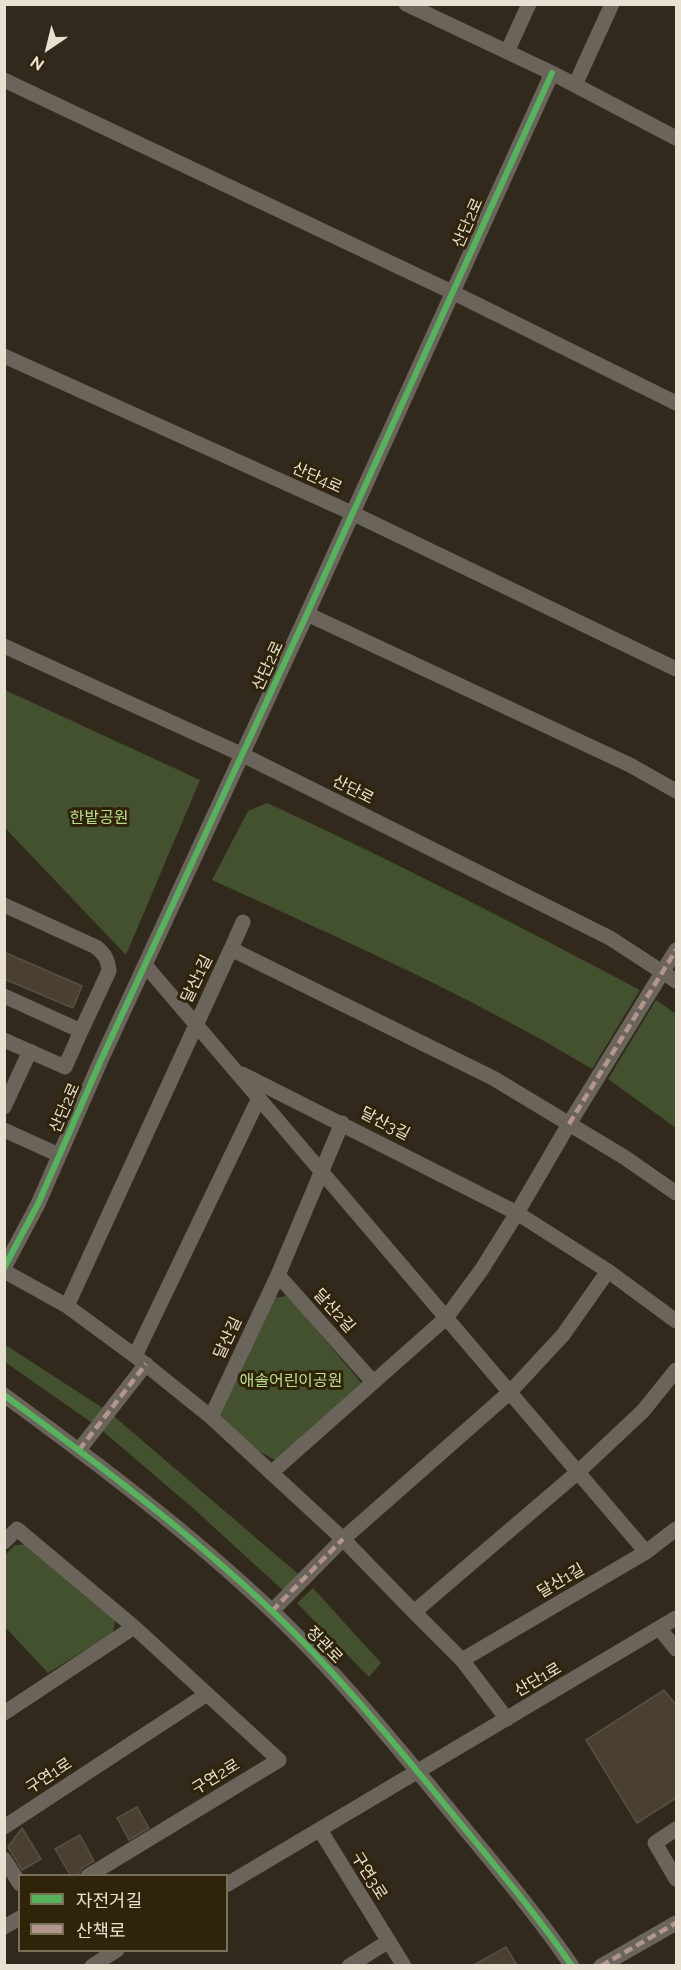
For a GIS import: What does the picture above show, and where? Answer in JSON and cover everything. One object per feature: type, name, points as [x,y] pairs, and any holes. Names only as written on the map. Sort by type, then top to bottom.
[{"type":"street","points":[[406,4],[552,73],[676,138]]},
{"type":"street","points":[[507,52],[529,4]]},
{"type":"street","points":[[575,85],[612,4]]},
{"type":"street","name":"산단2로","points":[[4,1270],[38,1204],[552,73]]},
{"type":"street","points":[[4,80],[107,126],[676,403]]},
{"type":"street","name":"산단4로","points":[[4,356],[352,513],[676,669]]},
{"type":"street","points":[[308,614],[630,765],[676,791]]},
{"type":"street","name":"산단로","points":[[4,646],[243,755],[610,938],[676,981]]},
{"type":"street","points":[[4,905],[96,947],[103,952],[109,971],[65,1067],[4,1040]]},
{"type":"street","points":[[224,964],[243,922]]},
{"type":"street","name":"달산1길","points":[[67,1306],[195,1023],[231,949],[473,1068],[624,1156],[676,1193]]},
{"type":"street","points":[[271,1473],[446,1318],[482,1269],[517,1213],[676,950]]},
{"type":"street","points":[[146,966],[646,1552]]},
{"type":"street","points":[[4,996],[81,1031]]},
{"type":"street","points":[[4,1107],[30,1051]]},
{"type":"street","name":"달산3길","points":[[235,1070],[517,1213],[608,1271],[676,1321]]},
{"type":"street","points":[[79,1450],[141,1360],[199,1224],[259,1098]]},
{"type":"street","points":[[278,1275],[342,1123]]},
{"type":"street","points":[[4,1130],[59,1155]]},
{"type":"street","points":[[4,1270],[67,1306],[141,1360],[211,1417],[342,1539],[462,1660],[507,1719]]},
{"type":"street","points":[[272,1611],[342,1539],[510,1392],[563,1335],[608,1271]]},
{"type":"street","name":"달산2길","points":[[278,1275],[374,1382]]},
{"type":"street","name":"달산길","points":[[211,1417],[278,1275]]},
{"type":"street","points":[[414,1612],[578,1472],[643,1412],[676,1370]]},
{"type":"street","name":"정관로","points":[[4,1395],[152,1508],[272,1611],[354,1694],[494,1865],[572,1965]]},
{"type":"street","name":"구연2로","points":[[4,1519],[134,1627],[279,1760],[90,1874]]},
{"type":"street","points":[[4,1542],[17,1529]]},
{"type":"street","name":"달산1길","points":[[462,1660],[646,1552],[676,1529]]},
{"type":"street","name":"산단1로","points":[[418,1771],[676,1618]]},
{"type":"street","points":[[4,1713],[134,1627]]},
{"type":"street","points":[[660,1629],[676,1649]]},
{"type":"street","name":"구연1로","points":[[4,1827],[207,1694]]},
{"type":"street","points":[[228,1884],[418,1771]]},
{"type":"street","points":[[676,1829],[655,1843],[676,1878]]},
{"type":"street","name":"구연3로","points":[[320,1830],[404,1965]]},
{"type":"street","points":[[4,1859],[18,1881]]},
{"type":"street","points":[[4,1927],[18,1919]]},
{"type":"street","points":[[602,1965],[676,1923]]},
{"type":"street","points":[[349,1965],[389,1941]]},
{"type":"street","points":[[92,1965],[114,1952]]},
{"type":"green space","name":"한밭공원","points":[[5,690],[200,780],[126,955],[5,828]]},
{"type":"green space","points":[[267,803],[455,894],[640,990],[592,1069],[453,993],[212,880],[248,811]]},
{"type":"green space","points":[[656,1000],[676,1014],[676,1128],[608,1079]]},
{"type":"green space","name":"애솔어린이공원","points":[[288,1296],[364,1386],[277,1461],[251,1447],[218,1417],[272,1298]]},
{"type":"green space","points":[[4,1344],[109,1412],[304,1579],[288,1595],[194,1509],[98,1427],[5,1362]]},
{"type":"green space","points":[[29,1544],[116,1616],[113,1633],[48,1673],[5,1627],[4,1556],[15,1545]]},
{"type":"green space","points":[[313,1588],[381,1663],[369,1677],[297,1603]]},
{"type":"building","points":[[4,952],[82,986],[73,1008],[4,979]]},
{"type":"building","points":[[664,1690],[676,1705],[676,1798],[637,1823],[586,1740]]},
{"type":"building","points":[[137,1807],[149,1828],[129,1840],[117,1818]]},
{"type":"building","points":[[22,1828],[41,1859],[22,1870],[8,1847]]},
{"type":"building","points":[[80,1835],[94,1861],[82,1868],[79,1874],[69,1874],[55,1849]]},
{"type":"building","points":[[506,1947],[517,1965],[474,1965]]},
{"type":"marked path","points":[[569,1124],[676,950]]},
{"type":"marked path","points":[[79,1450],[146,1364]]},
{"type":"marked path","points":[[272,1611],[343,1539]]},
{"type":"marked path","points":[[601,1966],[676,1923]]},
{"type":"cycle path","points":[[4,1268],[38,1204],[101,1060],[307,614],[552,73]]},
{"type":"cycle path","points":[[4,1395],[108,1473],[209,1554],[297,1636],[343,1684],[408,1760],[513,1888],[572,1966]]}]
